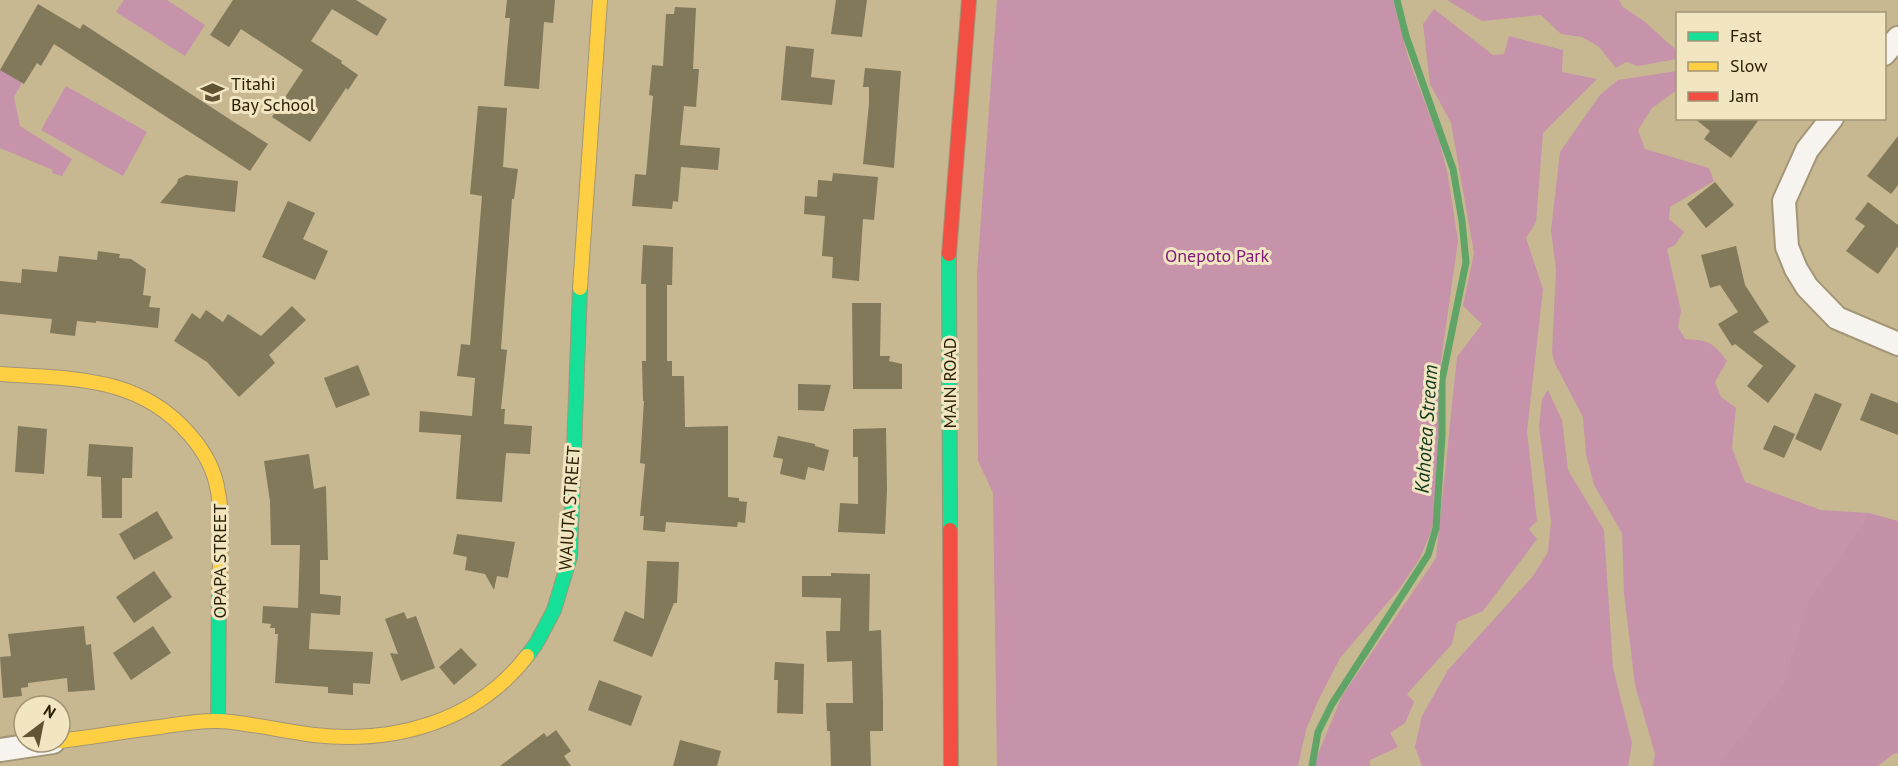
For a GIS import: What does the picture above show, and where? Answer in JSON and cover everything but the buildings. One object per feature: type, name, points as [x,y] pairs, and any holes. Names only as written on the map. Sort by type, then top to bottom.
[{"type":"street","name":"WAIUTA STREET","points":[[72,739],[218,721],[351,737],[382,737],[408,733],[465,711],[516,670],[534,647],[550,619],[562,589],[570,557],[580,285],[600,0]]},
{"type":"street","name":"MAIN ROAD","points":[[951,766],[948,267],[969,0]]},
{"type":"street","points":[[1886,52],[1898,38]]},
{"type":"street","points":[[1830,120],[1807,150],[1784,201],[1787,248],[1807,287],[1837,318],[1898,344]]},
{"type":"street","name":"OPAPA STREET","points":[[0,374],[121,387],[147,398],[172,415],[188,431],[202,452],[212,469],[221,511],[218,721]]},
{"type":"green space","points":[[124,0],[167,0],[205,25],[185,56],[116,12]]},
{"type":"green space","name":"Onepoto Park","points":[[997,0],[1393,0],[1408,57],[1440,143],[1448,176],[1458,241],[1439,375],[1440,463],[1432,529],[1420,558],[1400,588],[1340,658],[1306,730],[1298,766],[997,766],[993,493],[978,461],[977,273]]},
{"type":"green space","points":[[1447,0],[1619,0],[1623,7],[1644,21],[1676,50],[1676,59],[1638,66],[1626,62],[1616,68],[1599,47],[1582,37],[1561,34],[1541,15],[1482,21]]},
{"type":"green space","points":[[1434,9],[1493,55],[1504,54],[1509,36],[1563,50],[1562,72],[1597,79],[1543,133],[1536,222],[1526,238],[1543,289],[1527,431],[1537,521],[1529,529],[1537,539],[1483,611],[1457,622],[1452,644],[1407,694],[1414,702],[1405,723],[1390,733],[1398,747],[1370,760],[1370,766],[1313,766],[1342,696],[1436,558],[1457,357],[1482,324],[1463,306],[1474,253],[1451,123],[1430,84],[1423,24]]},
{"type":"green space","points":[[0,69],[22,83],[14,97],[20,126],[72,159],[62,176],[0,148]]},
{"type":"green space","points":[[1676,71],[1676,91],[1652,108],[1638,130],[1645,149],[1709,168],[1714,181],[1670,207],[1669,219],[1684,232],[1675,245],[1667,249],[1681,311],[1678,327],[1685,339],[1709,343],[1727,361],[1715,382],[1721,397],[1736,408],[1732,448],[1745,482],[1821,510],[1869,513],[1807,602],[1784,681],[1716,766],[1653,766],[1655,754],[1635,685],[1624,593],[1622,533],[1594,485],[1586,454],[1583,417],[1555,364],[1552,352],[1556,270],[1551,230],[1560,152],[1600,95],[1618,80]]},
{"type":"green space","points":[[66,86],[147,132],[123,176],[41,130]]},
{"type":"green space","points":[[1548,390],[1562,420],[1568,470],[1604,530],[1613,668],[1632,743],[1628,766],[1422,766],[1415,747],[1422,716],[1448,670],[1533,576],[1548,552],[1551,522],[1539,426],[1542,399]]},
{"type":"shaded area","points":[[1869,513],[1898,521],[1898,753],[1893,754],[1878,766],[1716,766],[1784,681],[1807,602]]},
{"type":"waterway","name":"Kahotea Stream","points":[[1312,766],[1318,732],[1332,704],[1428,555],[1436,528],[1442,436],[1442,380],[1466,262],[1453,169],[1406,36],[1397,0]]},
{"type":"traffic: fast","points":[[949,254],[950,530]]},
{"type":"traffic: fast","points":[[527,656],[554,610],[570,557],[580,288]]},
{"type":"traffic: fast","points":[[218,721],[219,588]]},
{"type":"traffic: slow","points":[[580,288],[600,0]]},
{"type":"traffic: slow","points":[[0,374],[52,377],[102,384],[149,401],[170,415],[200,448],[212,469],[217,484],[221,528],[219,588]]},
{"type":"traffic: slow","points":[[72,739],[189,722],[212,721],[344,737],[374,736],[403,731],[431,724],[483,697],[506,679],[527,656]]},
{"type":"traffic: jam","points":[[949,254],[969,0]]},
{"type":"traffic: jam","points":[[950,530],[951,766]]},
{"type":"place","name":"Titahi Bay School","points":[[213,93]]}]
